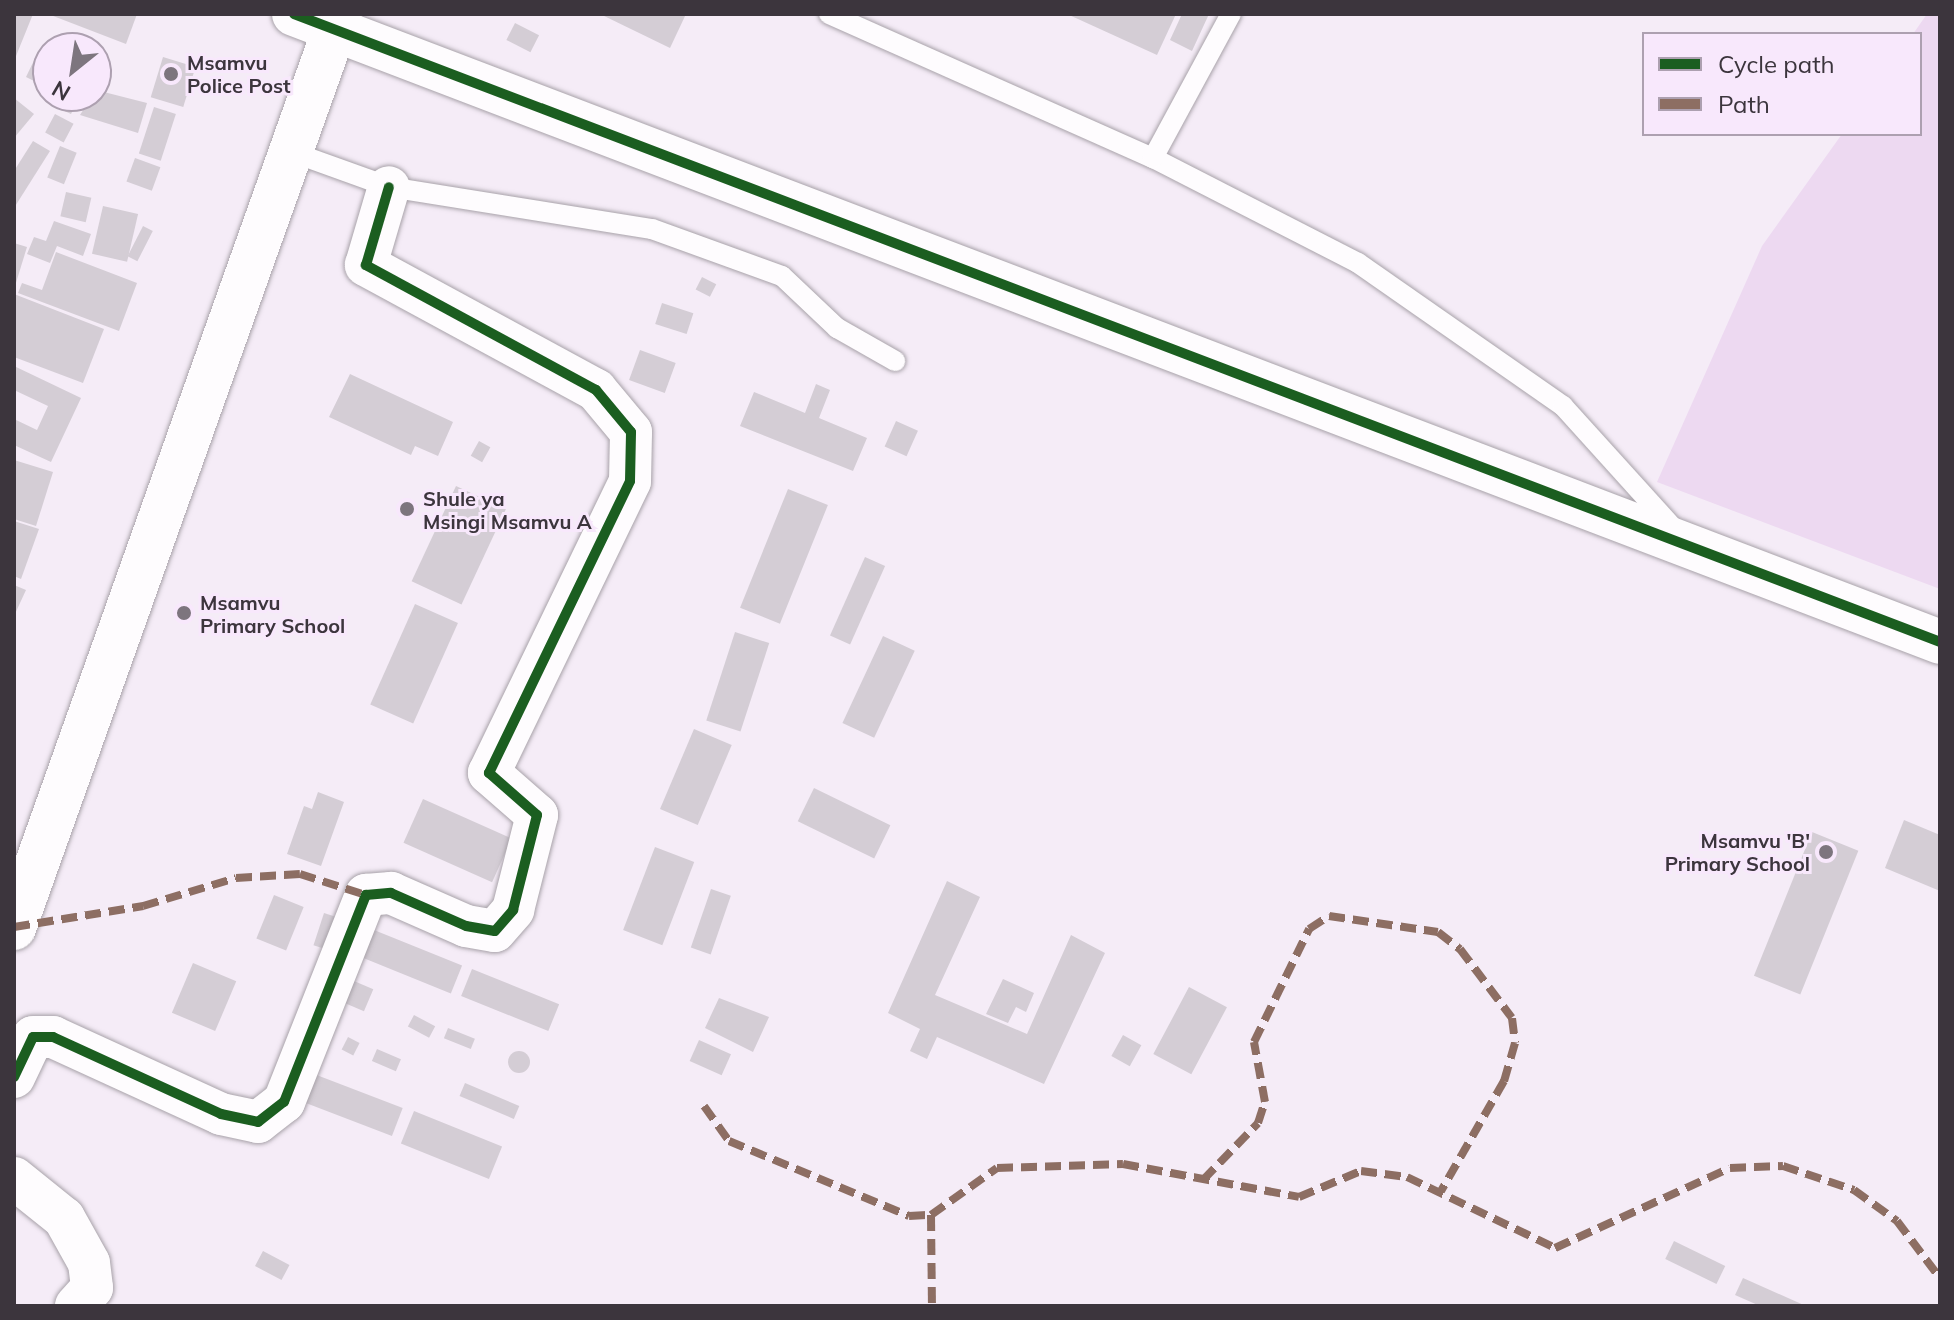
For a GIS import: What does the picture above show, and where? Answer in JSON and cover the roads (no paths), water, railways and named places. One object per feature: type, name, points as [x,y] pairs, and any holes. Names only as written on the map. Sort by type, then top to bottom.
[{"type":"street","points":[[294,14],[338,21],[1692,549],[1940,642]]},
{"type":"street","points":[[14,928],[338,21]]},
{"type":"street","points":[[14,1077],[33,1037],[53,1037],[221,1114],[258,1122],[284,1102],[366,895],[391,893],[466,926],[495,931],[513,910],[537,815],[489,773],[630,481],[631,432],[596,390],[366,265],[389,187]]},
{"type":"street","points":[[14,1178],[64,1218],[89,1263],[92,1288],[76,1306]]},
{"type":"lane","points":[[829,14],[1153,158],[1293,225],[1498,357],[1563,406],[1692,549]]},
{"type":"lane","points":[[1153,158],[1231,14]]},
{"type":"lane","points":[[292,152],[389,187],[652,229],[782,276],[837,328],[895,361]]},
{"type":"place","name":"Msamvu Police Post","points":[[171,74]]},
{"type":"place","name":"Shule ya Msingi Msamvu A","points":[[407,509]]},
{"type":"place","name":"Msamvu Primary School","points":[[184,613]]},
{"type":"place","name":"Msamvu 'B' Primary School","points":[[1826,852]]}]
